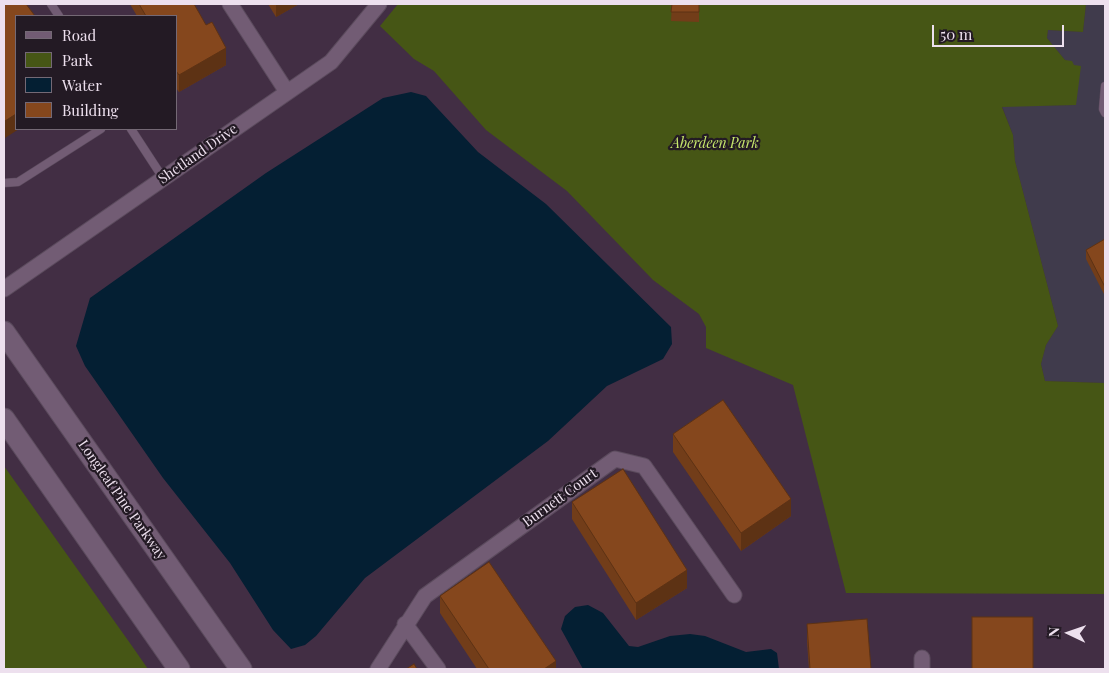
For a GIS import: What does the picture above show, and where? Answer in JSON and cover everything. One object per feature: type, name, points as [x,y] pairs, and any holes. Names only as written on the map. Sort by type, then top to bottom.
[{"type":"main road","name":"Longleaf Pine Parkway","points":[[4,332],[241,669]]},
{"type":"main road","points":[[4,419],[179,669]]},
{"type":"street","points":[[230,4],[287,92]]},
{"type":"street","name":"Shetland Drive","points":[[4,289],[331,62],[379,4]]},
{"type":"street","name":"Burnett Court","points":[[378,669],[425,596],[615,459],[644,466],[734,595]]},
{"type":"street","points":[[406,624],[438,669]]},
{"type":"lane","points":[[51,4],[58,15]]},
{"type":"lane","points":[[1105,86],[1103,109],[1105,113]]},
{"type":"lane","points":[[4,184],[18,182],[99,130]]},
{"type":"lane","points":[[132,130],[163,178]]},
{"type":"shaded area","points":[[1086,4],[1105,4],[1105,383],[1045,381],[1041,364],[1046,345],[1058,326],[1015,161],[1013,135],[1002,106],[1076,105],[1074,66],[1065,60],[1047,38],[1048,30],[1083,32]]},
{"type":"green space","name":"Aberdeen Park","points":[[398,4],[1086,4],[1083,32],[1048,30],[1047,38],[1065,60],[1072,61],[1074,65],[1081,66],[1076,105],[1002,107],[1013,135],[1015,161],[1058,326],[1046,345],[1041,364],[1045,381],[1105,383],[1105,594],[846,593],[793,385],[706,348],[706,327],[699,314],[653,280],[567,191],[486,130],[434,71],[414,59],[380,26]]},
{"type":"green space","points":[[4,466],[132,646],[148,669],[4,669]]},
{"type":"water","points":[[411,92],[426,96],[478,152],[546,204],[671,327],[672,344],[663,359],[607,386],[548,441],[365,578],[316,636],[305,645],[291,649],[273,630],[230,563],[163,478],[85,366],[76,346],[90,298],[266,173],[383,98]]},
{"type":"water","points":[[588,605],[603,613],[629,646],[638,647],[670,636],[690,634],[705,636],[746,652],[771,649],[777,653],[779,669],[583,669],[561,629],[565,616],[575,607]]},
{"type":"building","points":[[4,4],[26,4],[34,15],[15,15],[15,115],[5,121]]},
{"type":"building","points":[[139,4],[194,4],[206,25],[212,22],[226,48],[179,75],[178,15],[145,15]]},
{"type":"building","points":[[672,4],[699,4],[699,12],[671,12]]},
{"type":"building","points":[[1105,239],[1105,287],[1086,250]]},
{"type":"building","points":[[723,400],[791,499],[741,533],[673,434]]},
{"type":"building","points":[[623,469],[687,570],[636,603],[572,502]]},
{"type":"building","points":[[489,562],[556,661],[544,669],[489,669],[440,596]]},
{"type":"building","points":[[972,617],[1033,617],[1033,669],[972,669]]},
{"type":"building","points":[[867,619],[871,669],[810,669],[807,624]]},
{"type":"building","points":[[414,664],[417,669],[406,669]]}]
